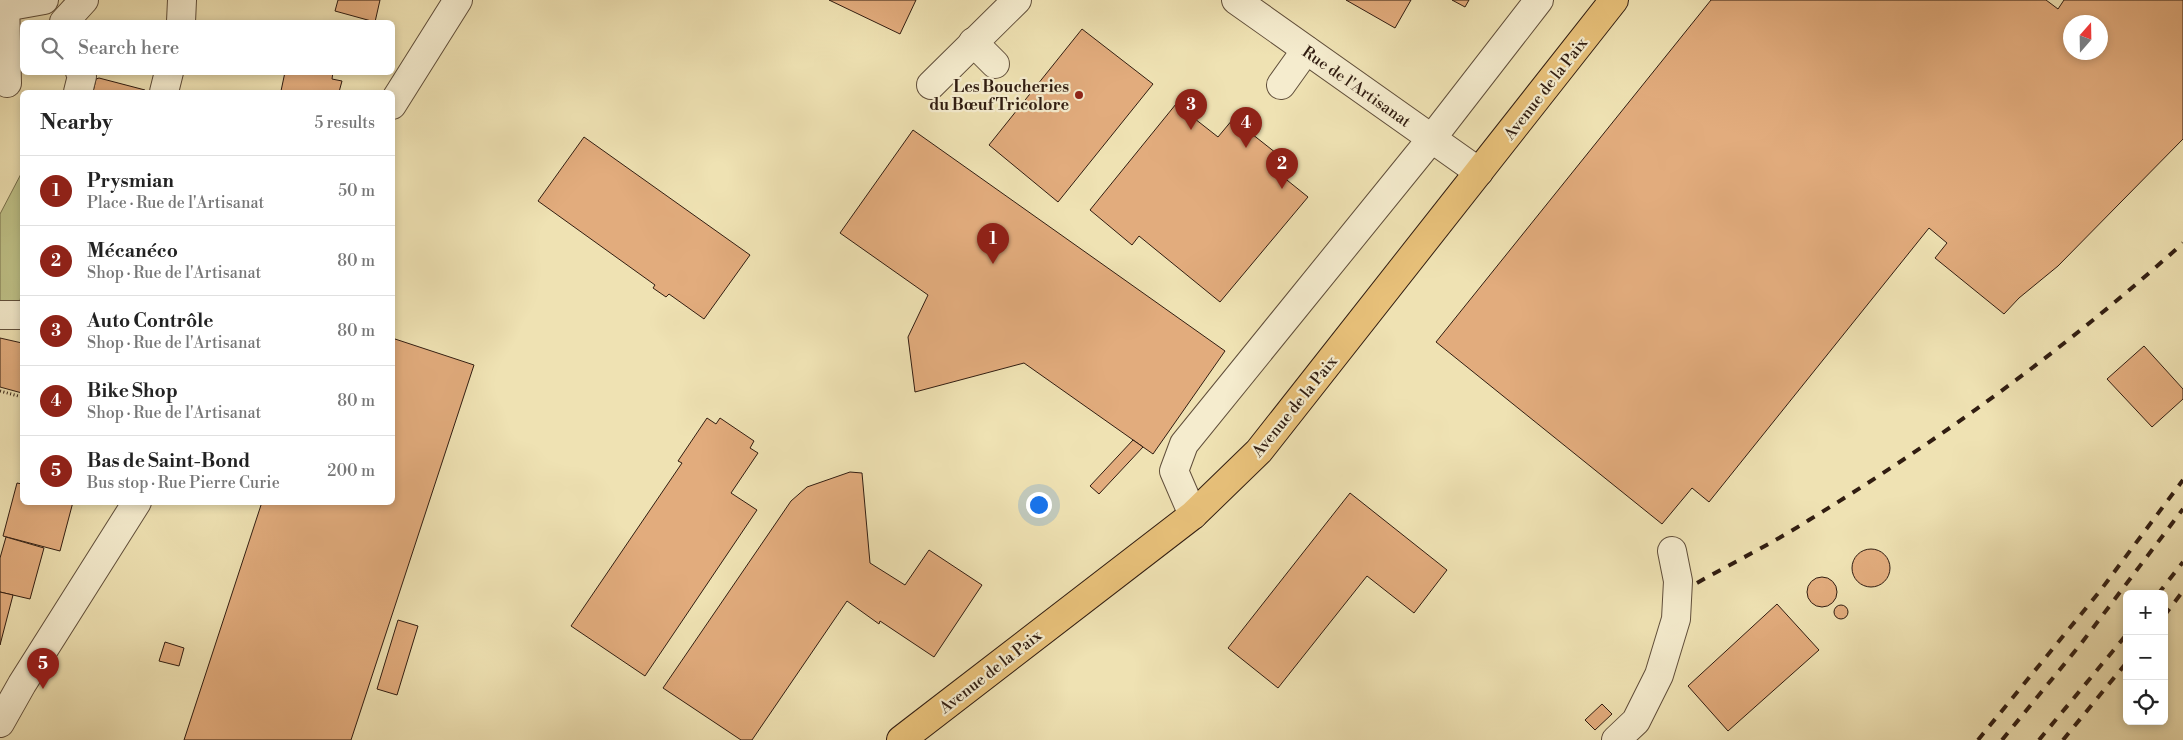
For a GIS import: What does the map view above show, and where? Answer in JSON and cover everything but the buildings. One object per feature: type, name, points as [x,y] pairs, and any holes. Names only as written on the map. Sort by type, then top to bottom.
[{"type":"main road","name":"Avenue de la Paix","points":[[901,740],[1193,515],[1259,451],[1614,0]]},
{"type":"street","points":[[10,84],[5,3],[44,0]]},
{"type":"street","points":[[66,20],[84,0]]},
{"type":"street","points":[[181,20],[182,0]]},
{"type":"street","points":[[395,100],[458,0]]},
{"type":"street","points":[[931,85],[1017,0]]},
{"type":"street","name":"Rue de l'Artisanat","points":[[1236,0],[1479,172]]},
{"type":"street","points":[[1193,515],[1174,471],[1184,444],[1432,138],[1539,0]]},
{"type":"street","points":[[973,42],[996,64]]},
{"type":"street","points":[[1281,86],[1306,50]]},
{"type":"street","points":[[78,90],[82,75]]},
{"type":"street","points":[[164,90],[168,75]]},
{"type":"street","points":[[0,315],[20,314]]},
{"type":"street","points":[[0,723],[22,684],[135,505]]},
{"type":"street","points":[[1616,740],[1636,721],[1659,674],[1676,619],[1678,582],[1672,551]]},
{"type":"path","points":[[0,391],[20,396]]},
{"type":"green space","points":[[20,176],[19,306],[0,306],[0,214]]},
{"type":"railway","points":[[1697,583],[1795,528],[1858,489],[1955,424],[2095,319],[2183,243]]},
{"type":"railway","points":[[1978,740],[2100,591],[2183,480]]},
{"type":"railway","points":[[2002,740],[2080,645],[2183,509]]},
{"type":"railway","points":[[2161,590],[2183,562]]},
{"type":"railway","points":[[2168,611],[2183,591]]},
{"type":"railway","points":[[2039,740],[2126,635]]},
{"type":"railway","points":[[2063,740],[2123,667]]},
{"type":"place","name":"Les Boucheries du Bœuf Tricolore","points":[[1079,95]]},
{"type":"place","name":"Auto Contrôle","points":[[1191,130]]},
{"type":"place","name":"Bike Shop","points":[[1246,148]]},
{"type":"place","name":"Mécanéco","points":[[1282,189]]},
{"type":"place","name":"Prysmian","points":[[993,264]]},
{"type":"place","name":"Bas de Saint-Bond","points":[[43,689]]}]
